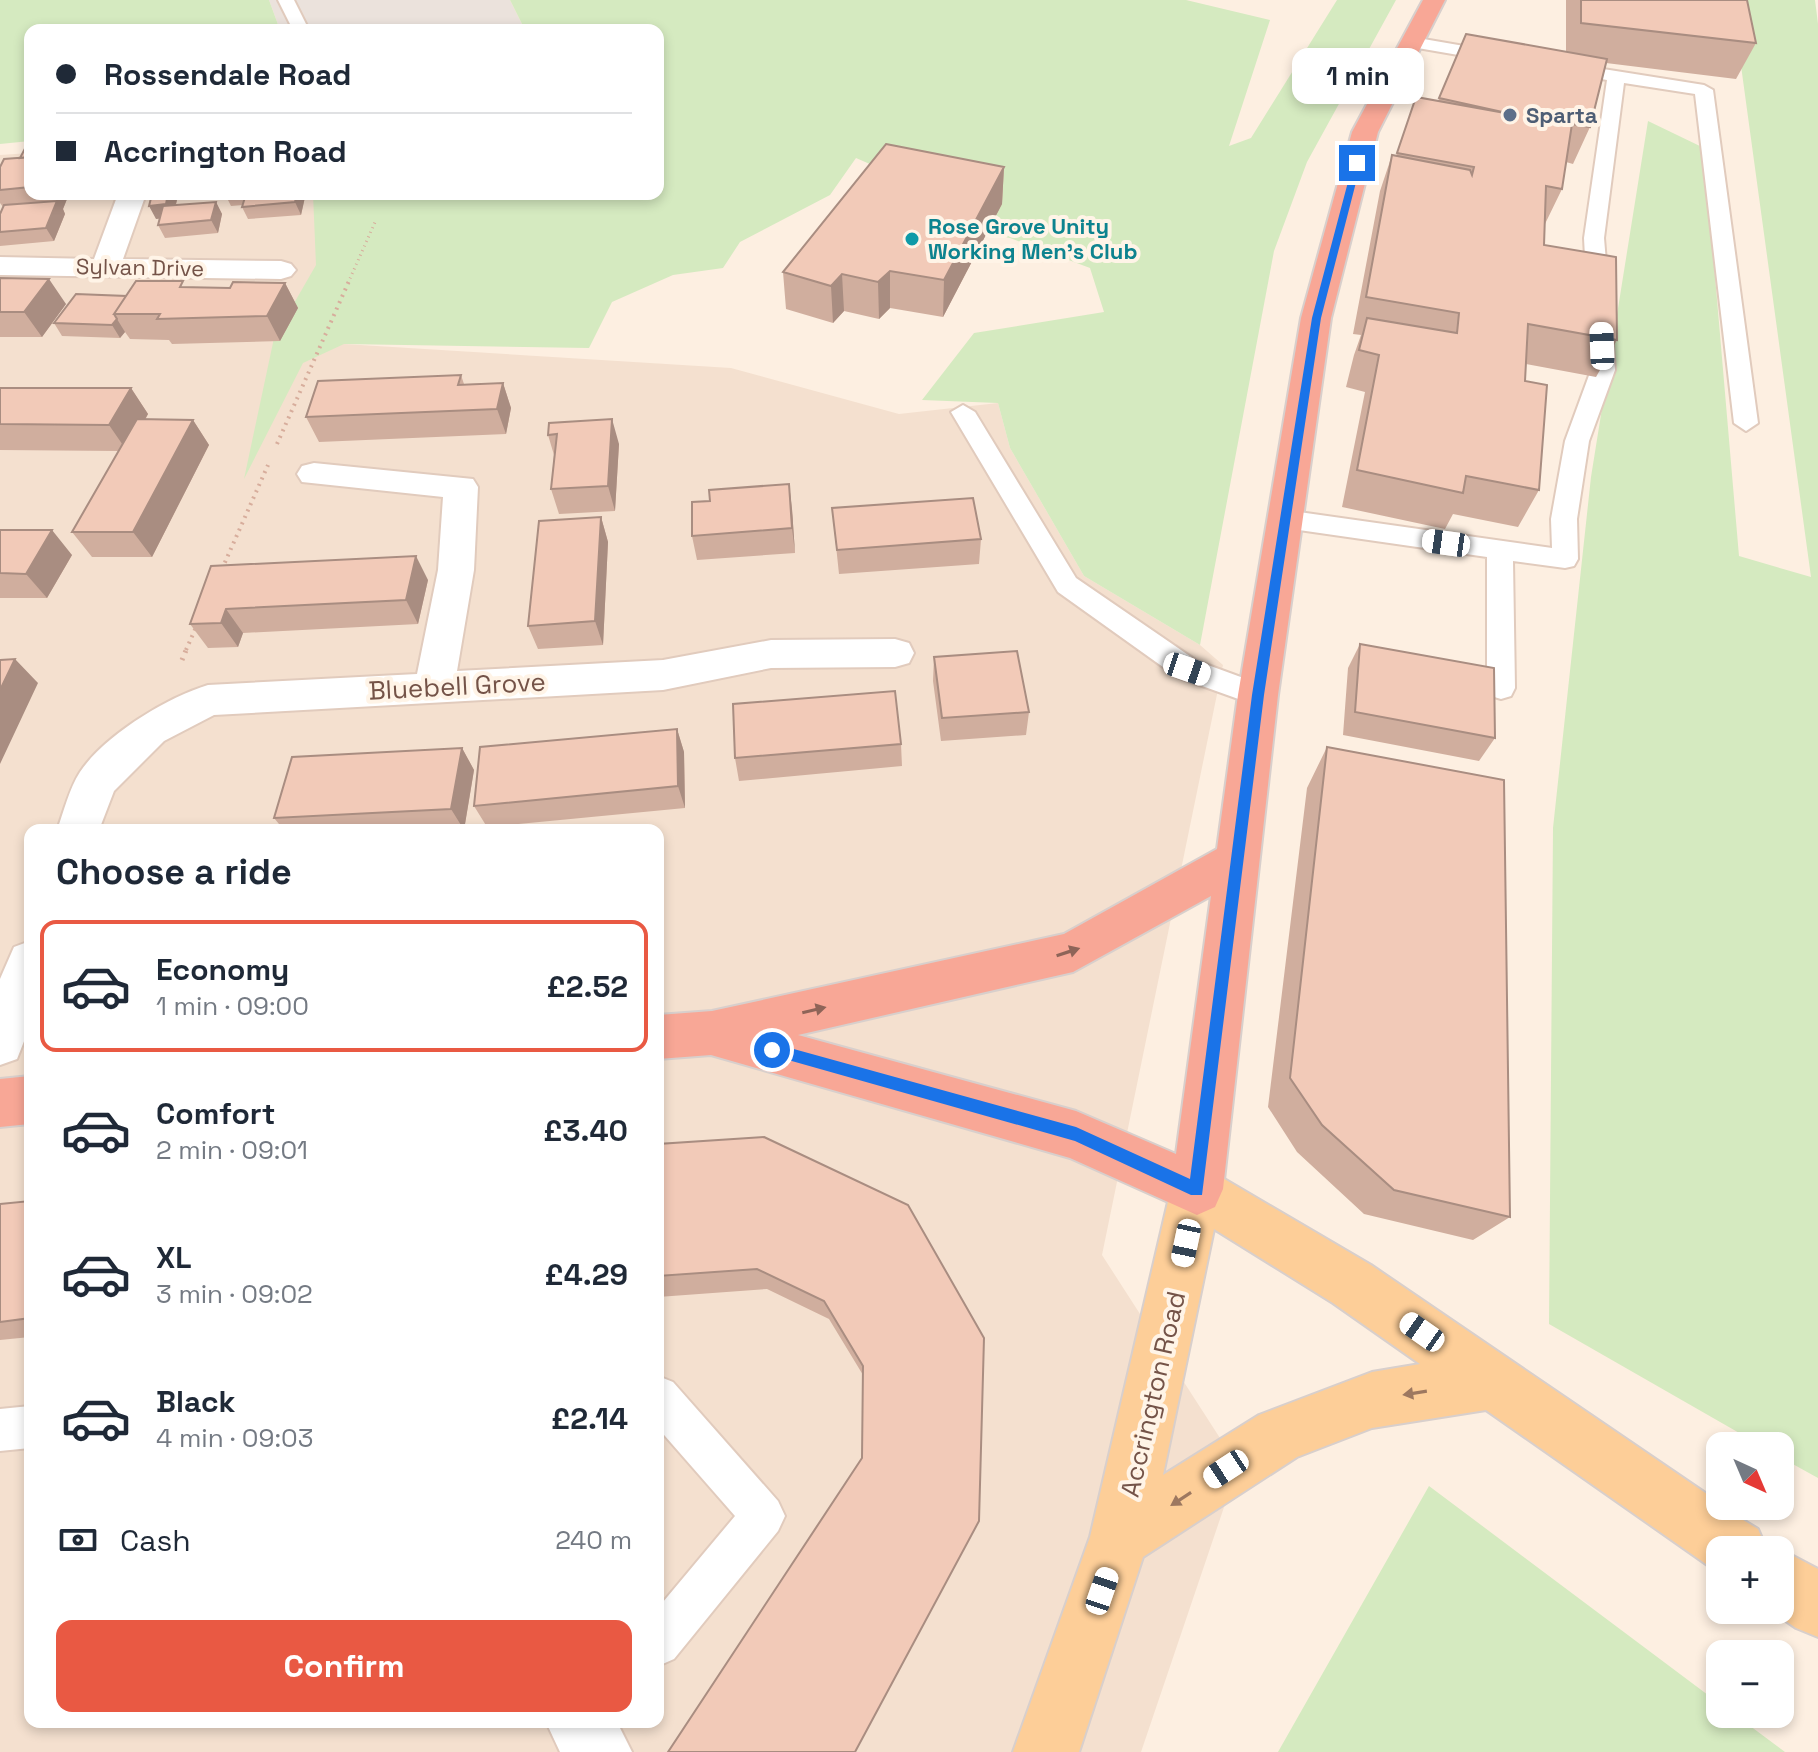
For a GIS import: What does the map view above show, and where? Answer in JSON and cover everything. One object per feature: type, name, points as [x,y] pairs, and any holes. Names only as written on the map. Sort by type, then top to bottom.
[{"type":"highway","name":"Accrington Road","points":[[1197,1189],[1258,695],[1316,318],[1365,132],[1434,0]]},
{"type":"highway","points":[[664,1037],[711,1033],[1073,952],[1239,858]]},
{"type":"highway","points":[[711,1033],[1076,1135],[1197,1189]]},
{"type":"highway","points":[[0,1103],[24,1101]]},
{"type":"main road","points":[[1197,1189],[1352,1284],[1717,1536]]},
{"type":"main road","name":"Accrington Road","points":[[1046,1752],[1120,1537],[1197,1189]]},
{"type":"main road","points":[[1120,1537],[1279,1435],[1372,1400],[1509,1392]]},
{"type":"main road","points":[[1794,1590],[1818,1606]]},
{"type":"street","points":[[106,265],[130,200]]},
{"type":"street","points":[[251,269],[271,241]]},
{"type":"street","name":"Sylvan Drive","points":[[0,266],[106,265],[281,270]]},
{"type":"street","points":[[314,474],[461,487],[456,570],[434,688]]},
{"type":"street","name":"Bluebell Grove","points":[[80,824],[96,782],[150,730],[208,700],[663,675],[771,654],[895,653]]},
{"type":"street","points":[[0,1043],[24,977]]},
{"type":"lane","points":[[286,0],[298,24]]},
{"type":"lane","points":[[1412,42],[1519,60]]},
{"type":"lane","points":[[1576,70],[1704,90],[1746,423]]},
{"type":"lane","points":[[1285,519],[1565,559],[1564,519],[1577,441],[1603,370],[1594,238],[1616,76]]},
{"type":"lane","points":[[963,412],[1067,585],[1187,669],[1258,695]]},
{"type":"lane","points":[[1500,550],[1501,688]]},
{"type":"lane","points":[[664,1404],[763,1516],[664,1636]]},
{"type":"lane","points":[[0,1430],[24,1428]]},
{"type":"path","points":[[276,448],[376,220]]},
{"type":"path","points":[[219,576],[270,462]]},
{"type":"path","points":[[150,730],[200,618]]},
{"type":"shaded area","points":[[269,0],[510,0],[522,24],[278,24]]},
{"type":"shaded area","points":[[24,153],[24,200],[324,200],[344,344],[731,368],[899,414],[998,403],[1010,448],[1084,576],[1200,645],[1223,665],[1102,1255],[1238,1466],[1141,1752],[0,1752],[0,155]]},
{"type":"green space","points":[[0,0],[269,0],[278,24],[24,24],[24,142],[0,144]]},
{"type":"green space","points":[[510,0],[1186,0],[1270,20],[1229,146],[1251,138],[1337,0],[1396,0],[1307,162],[1274,251],[1200,645],[1084,576],[1010,448],[998,403],[922,400],[974,333],[1104,312],[1090,268],[1010,238],[969,231],[879,168],[856,158],[830,195],[740,242],[723,268],[673,275],[612,302],[589,348],[344,344],[303,363],[244,479],[274,338],[316,265],[313,200],[664,200],[664,24],[522,24]]},
{"type":"green space","points":[[1732,0],[1815,0],[1818,24],[1818,1478],[1794,1465],[1794,1432],[1738,1432],[1549,1324],[1553,828],[1591,477],[1648,121],[1704,148],[1739,556],[1811,577]]},
{"type":"green space","points":[[1429,1486],[1706,1694],[1706,1728],[1753,1728],[1785,1752],[1278,1752]]},
{"type":"building","points":[[1581,0],[1747,0],[1756,43],[1581,23]]},
{"type":"building","points":[[1466,34],[1607,59],[1590,127],[1572,124],[1562,189],[1546,186],[1544,245],[1616,257],[1617,340],[1528,324],[1525,381],[1547,385],[1539,490],[1466,476],[1463,493],[1357,470],[1379,355],[1359,350],[1367,318],[1457,333],[1459,313],[1366,297],[1392,155],[1470,170],[1472,175],[1474,167],[1397,153],[1416,97],[1516,115],[1439,98]]},
{"type":"building","points":[[886,144],[1004,167],[944,280],[890,271],[878,282],[842,274],[831,286],[783,272]]},
{"type":"building","points":[[24,157],[24,188],[0,190],[0,167],[4,159]]},
{"type":"building","points":[[150,200],[167,200],[166,204],[149,206]]},
{"type":"building","points":[[244,200],[296,200],[295,202],[242,207]]},
{"type":"building","points":[[57,201],[46,228],[0,232],[0,214],[4,205]]},
{"type":"building","points":[[216,202],[211,220],[158,225],[163,206]]},
{"type":"building","points":[[0,278],[49,279],[24,312],[0,312]]},
{"type":"building","points":[[136,281],[183,281],[180,287],[230,288],[233,282],[285,283],[267,316],[157,319],[160,314],[114,314]]},
{"type":"building","points":[[76,294],[126,296],[114,314],[117,319],[112,325],[54,323]]},
{"type":"building","points":[[461,375],[458,385],[503,383],[497,409],[306,417],[318,381]]},
{"type":"building","points":[[0,388],[131,388],[109,425],[0,424]]},
{"type":"building","points":[[137,419],[193,420],[133,532],[72,532]]},
{"type":"building","points":[[612,419],[608,486],[551,489],[557,434],[548,435],[549,423]]},
{"type":"building","points":[[789,484],[792,528],[692,536],[692,502],[710,501],[709,490]]},
{"type":"building","points":[[973,498],[981,539],[837,550],[832,508]]},
{"type":"building","points":[[601,517],[595,621],[528,626],[539,521]]},
{"type":"building","points":[[0,530],[52,530],[26,574],[0,573]]},
{"type":"building","points":[[416,556],[406,600],[226,609],[221,623],[190,624],[211,566]]},
{"type":"building","points":[[1360,644],[1494,668],[1495,738],[1355,712]]},
{"type":"building","points":[[1017,651],[1029,712],[942,718],[934,657]]},
{"type":"building","points":[[15,659],[0,690],[0,660]]},
{"type":"building","points":[[895,691],[901,744],[735,758],[733,704]]},
{"type":"building","points":[[677,729],[678,786],[474,806],[480,747]]},
{"type":"building","points":[[1327,747],[1504,780],[1510,1217],[1394,1190],[1322,1125],[1290,1078]]},
{"type":"building","points":[[462,748],[451,809],[274,818],[292,757]]},
{"type":"building","points":[[764,1137],[908,1205],[984,1338],[979,1521],[855,1752],[668,1752],[862,1458],[863,1366],[824,1301],[757,1269],[664,1276],[664,1144]]},
{"type":"building","points":[[24,1202],[24,1319],[0,1322],[0,1204]]},
{"type":"place","name":"Sparta","points":[[1510,115]]},
{"type":"place","name":"Rose Grove Unity Working Men's Club","points":[[912,239]]},
{"type":"route","points":[[772,1050],[1076,1135],[1197,1189],[1258,695],[1316,318],[1357,163]]}]
